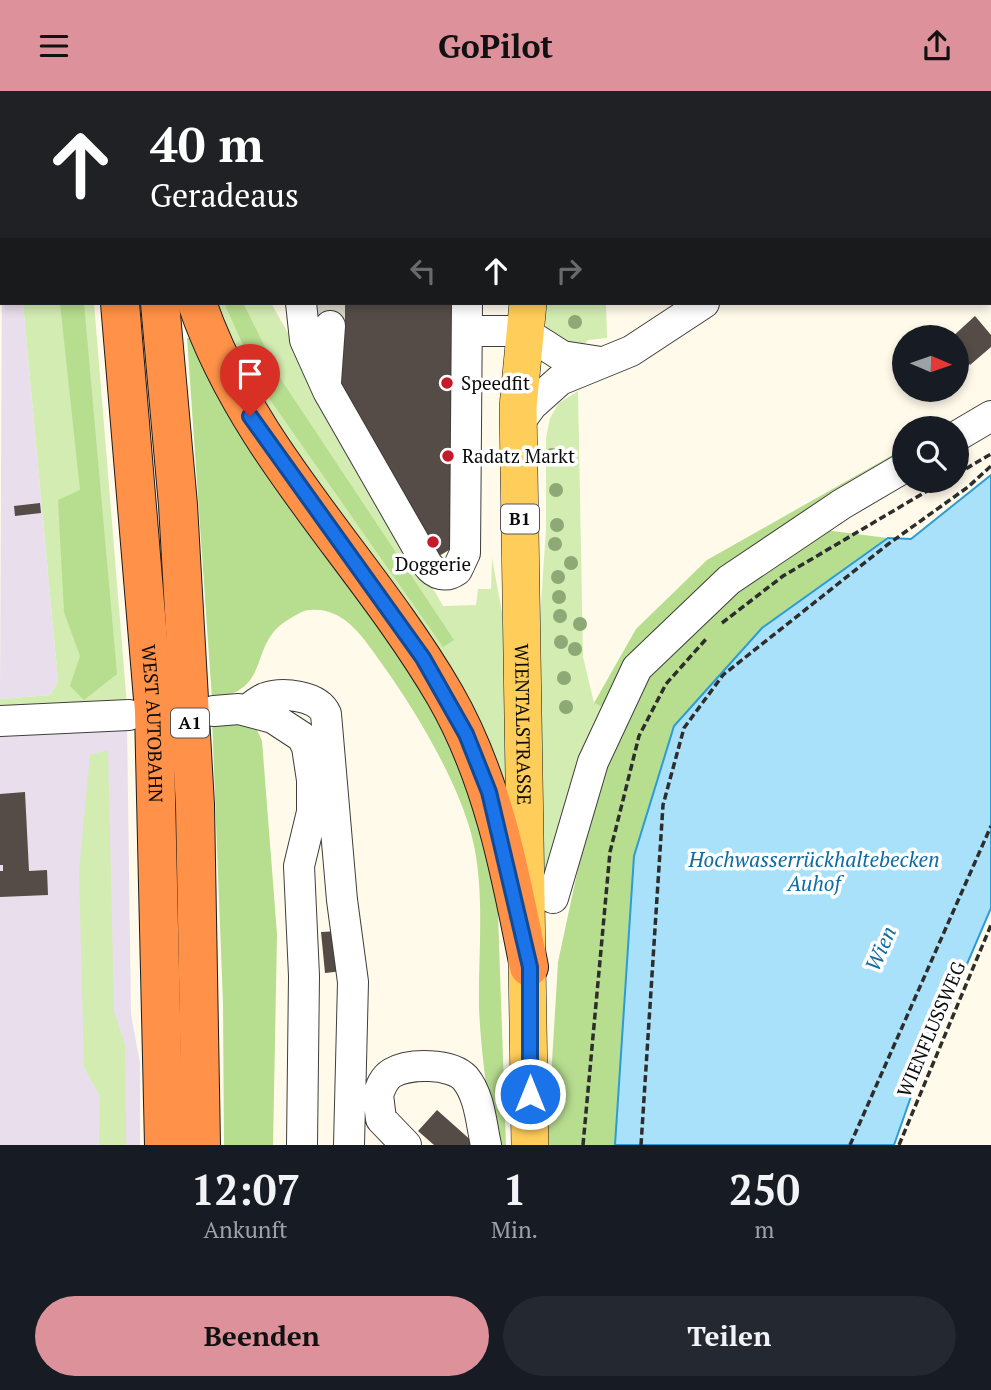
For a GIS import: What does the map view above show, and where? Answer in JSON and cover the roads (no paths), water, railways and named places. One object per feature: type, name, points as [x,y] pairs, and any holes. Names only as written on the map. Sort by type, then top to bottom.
[{"type":"highway","name":"WEST AUTOBAHN","points":[[120,305],[154,711],[164,1145]]},
{"type":"highway","name":"WEST AUTOBAHN","points":[[160,305],[178,505],[195,805],[201,1145]]},
{"type":"highway","points":[[198,305],[215,348],[250,416],[423,658],[466,734],[489,792],[530,967]]},
{"type":"main road","name":"WIENTALSTRASSE","points":[[520,312],[518,424],[530,967],[530,1145]]},
{"type":"street","points":[[301,305],[305,340],[326,386],[427,564],[436,573],[451,574],[461,564],[466,546],[468,317],[520,312],[562,356],[601,362]]},
{"type":"street","points":[[518,424],[532,405],[561,380],[631,351],[702,305]]},
{"type":"street","points":[[326,386],[330,326]]},
{"type":"street","points":[[969,429],[991,415]]},
{"type":"street","points":[[553,898],[593,762],[637,668],[729,580],[842,504],[892,475]]},
{"type":"street","points":[[246,711],[262,699],[283,696],[311,700],[323,707],[326,714],[342,900],[353,982],[348,1145]]},
{"type":"street","points":[[214,711],[246,711],[273,718],[302,737],[307,747],[312,780],[312,811],[299,866],[304,975],[302,1145]]},
{"type":"street","points":[[0,721],[129,715]]},
{"type":"street","points":[[406,1145],[376,1132],[377,1095],[391,1074],[411,1067],[447,1069],[464,1077],[474,1092],[486,1145]]},
{"type":"water","name":"Hochwasserrückhaltebecken Auhof","points":[[991,475],[991,908],[914,1088],[894,1145],[615,1145],[634,856],[674,726],[762,628],[888,538],[911,539]]},
{"type":"tunnel","points":[[330,305],[330,326]]},
{"type":"place","name":"Speedfit","points":[[447,383]]},
{"type":"place","name":"Radatz Markt","points":[[448,456]]},
{"type":"place","name":"Doggerie","points":[[433,542]]},
{"type":"water label","name":"Wien","points":[[881,949]]}]
